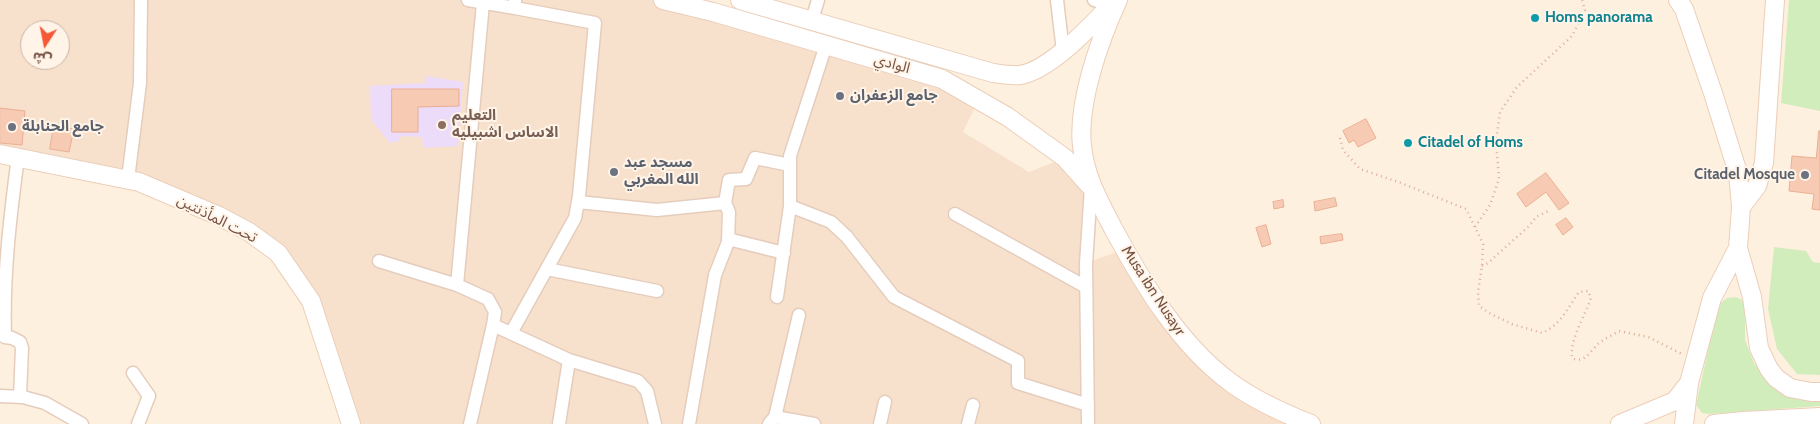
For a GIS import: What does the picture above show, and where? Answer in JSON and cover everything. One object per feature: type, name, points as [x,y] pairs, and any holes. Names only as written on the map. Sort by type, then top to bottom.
[{"type":"main road","name":"الوادي","points":[[663,0],[713,12],[942,79],[1008,117],[1065,158],[1091,187]]},
{"type":"main road","name":"الوادي","points":[[740,0],[992,73],[1019,75],[1035,71],[1063,52],[1109,1]]},
{"type":"main road","points":[[1678,0],[1684,9],[1738,173],[1741,207],[1738,248],[1752,297],[1759,348],[1769,369],[1776,378],[1790,388],[1820,392]]},
{"type":"main road","points":[[1741,207],[1757,186],[1764,163],[1775,0]]},
{"type":"main road","points":[[1091,187],[1082,146],[1082,118],[1093,65],[1106,27],[1109,1]]},
{"type":"main road","name":"تحت المأذنتين","points":[[0,154],[139,182],[219,216],[250,232],[278,253],[311,301],[351,424]]},
{"type":"main road","name":"Musa ibn Nusayr","points":[[1091,187],[1134,264],[1185,340],[1207,363],[1230,382],[1257,399],[1311,424]]},
{"type":"main road","points":[[1684,424],[1690,383],[1712,298],[1738,248]]},
{"type":"main road","points":[[1620,424],[1675,401],[1690,383]]},
{"type":"main road","points":[[1714,424],[1820,417]]},
{"type":"street","points":[[128,179],[140,83],[140,0]]},
{"type":"street","points":[[468,0],[483,3],[515,4],[595,23],[575,218],[511,333]]},
{"type":"street","points":[[812,20],[818,0]]},
{"type":"street","points":[[1058,0],[1063,52]]},
{"type":"street","points":[[456,285],[483,3]]},
{"type":"street","points":[[778,297],[790,206],[790,156],[826,45]]},
{"type":"street","points":[[18,157],[11,208],[3,297],[5,337],[20,342],[22,348],[20,397]]},
{"type":"street","points":[[689,424],[715,275],[728,239],[729,212],[725,203],[729,180],[746,179],[756,158],[790,165]]},
{"type":"street","points":[[1088,424],[1086,264],[1091,187]]},
{"type":"street","points":[[578,202],[657,210],[725,203]]},
{"type":"street","points":[[790,206],[831,222],[847,237],[894,296],[1018,361],[1018,383],[1088,405]]},
{"type":"street","points":[[955,214],[1086,287]]},
{"type":"street","points":[[728,239],[784,253]]},
{"type":"street","points":[[379,262],[456,285],[488,299],[495,312],[470,424]]},
{"type":"street","points":[[547,269],[657,291]]},
{"type":"street","points":[[799,315],[772,421],[814,424]]},
{"type":"street","points":[[493,325],[570,360],[638,380],[647,391],[655,424]]},
{"type":"street","points":[[558,424],[570,360]]},
{"type":"street","points":[[133,374],[149,396],[138,424]]},
{"type":"street","points":[[0,396],[20,397],[45,402],[82,424]]},
{"type":"street","points":[[880,424],[885,402]]},
{"type":"street","points":[[968,424],[973,405]]},
{"type":"path","points":[[1475,227],[1490,205],[1499,179],[1496,142],[1500,112],[1517,87],[1572,36],[1585,10],[1582,0]]},
{"type":"path","points":[[1340,138],[1343,150],[1360,169],[1402,183],[1466,209],[1483,244],[1478,292],[1479,306],[1491,314],[1533,332],[1542,333],[1550,329],[1564,314],[1579,292],[1588,291],[1591,298],[1576,335],[1571,351],[1572,358],[1581,360],[1598,344],[1619,331],[1648,337],[1683,355]]},
{"type":"path","points":[[1482,266],[1488,263],[1529,226],[1536,216],[1548,211]]},
{"type":"shaded area","points":[[0,0],[663,0],[979,99],[963,132],[1029,172],[1065,158],[1091,187],[1086,263],[1125,249],[1207,363],[1311,424],[351,424],[311,301],[278,253],[139,182],[0,155]]},
{"type":"shaded area","points":[[426,76],[463,82],[458,146],[423,148],[422,137],[401,136],[399,141],[390,143],[371,120],[370,86],[425,83]]},
{"type":"green space","points":[[1789,0],[1820,0],[1820,111],[1781,103]]},
{"type":"green space","points":[[1774,247],[1806,251],[1813,262],[1820,263],[1820,375],[1797,374],[1777,349],[1768,309]]},
{"type":"green space","points":[[1736,297],[1742,300],[1745,308],[1745,340],[1754,363],[1769,383],[1820,399],[1820,406],[1702,413],[1696,405],[1718,305],[1727,298]]},
{"type":"building","points":[[392,89],[459,89],[459,106],[418,107],[418,132],[392,132]]},
{"type":"building","name":"جامع الحنابلة","points":[[0,108],[25,111],[22,145],[0,143]]},
{"type":"building","points":[[1366,119],[1376,138],[1358,147],[1354,140],[1349,143],[1343,131]]},
{"type":"building","points":[[54,126],[74,129],[69,152],[50,149]]},
{"type":"building","name":"Citadel Mosque","points":[[1819,131],[1820,210],[1812,209],[1814,194],[1789,191],[1792,156],[1816,158]]},
{"type":"building","points":[[1546,173],[1569,203],[1559,210],[1546,192],[1526,207],[1517,194]]},
{"type":"building","points":[[1335,198],[1337,206],[1315,211],[1314,202]]},
{"type":"building","points":[[1283,200],[1284,207],[1274,209],[1273,202]]},
{"type":"building","points":[[1566,218],[1573,227],[1563,235],[1556,225]]},
{"type":"building","points":[[1266,225],[1271,244],[1262,247],[1256,228]]},
{"type":"building","points":[[1342,234],[1343,240],[1321,244],[1320,237]]},
{"type":"place","name":"Homs panorama","points":[[1535,18]]},
{"type":"place","name":"جامع الزعفران","points":[[840,96]]},
{"type":"place","name":"التعلیم الاساس اشبیلیه","points":[[442,125]]},
{"type":"place","name":"جامع الحنابلة","points":[[12,127]]},
{"type":"place","name":"Citadel of Homs","points":[[1408,143]]},
{"type":"place","name":"مسجد عبد الله المغربي","points":[[614,172]]},
{"type":"place","name":"Citadel Mosque","points":[[1805,175]]}]
